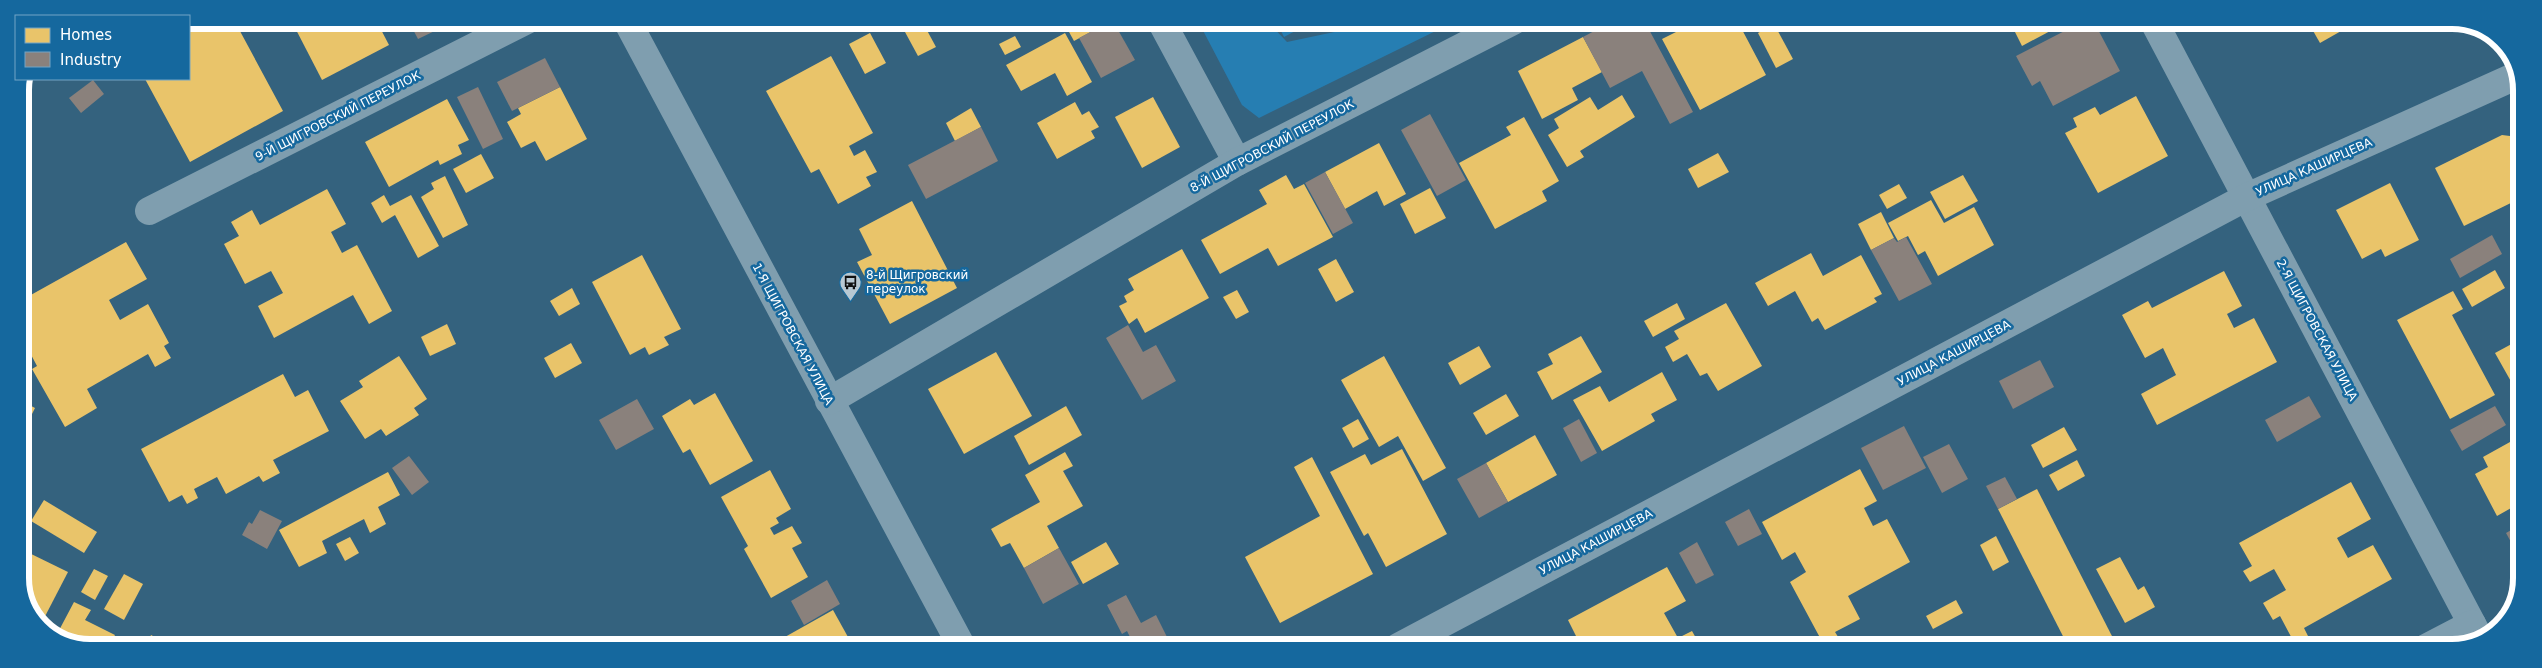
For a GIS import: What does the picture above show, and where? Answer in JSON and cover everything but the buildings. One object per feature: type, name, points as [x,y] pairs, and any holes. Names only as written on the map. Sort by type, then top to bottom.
[{"type":"street","name":"9-Й ЩИГРОВСКИЙ ПЕРЕУЛОК","points":[[149,211],[509,29]]},
{"type":"street","name":"1-Я ЩИГРОВСКАЯ УЛИЦА","points":[[631,29],[958,639]]},
{"type":"street","points":[[1165,29],[1237,162]]},
{"type":"street","name":"8-Й ЩИГРОВСКИЙ ПЕРЕУЛОК","points":[[829,401],[1237,162],[1497,29]]},
{"type":"street","name":"2-Я ЩИГРОВСКАЯ УЛИЦА","points":[[2158,29],[2476,631]]},
{"type":"street","name":"УЛИЦА КАШИРЦЕВА","points":[[1413,639],[2247,197],[2512,78]]},
{"type":"street","points":[[2452,639],[2476,631]]},
{"type":"shaded area","points":[[1202,29],[1275,29],[1287,42],[1349,29],[1440,29],[1259,118],[1242,105]]},
{"type":"shaded area","points":[[1280,29],[1299,29],[1284,37]]},
{"type":"place","name":"8-й Щигровский переулок","points":[[850,301]]}]
